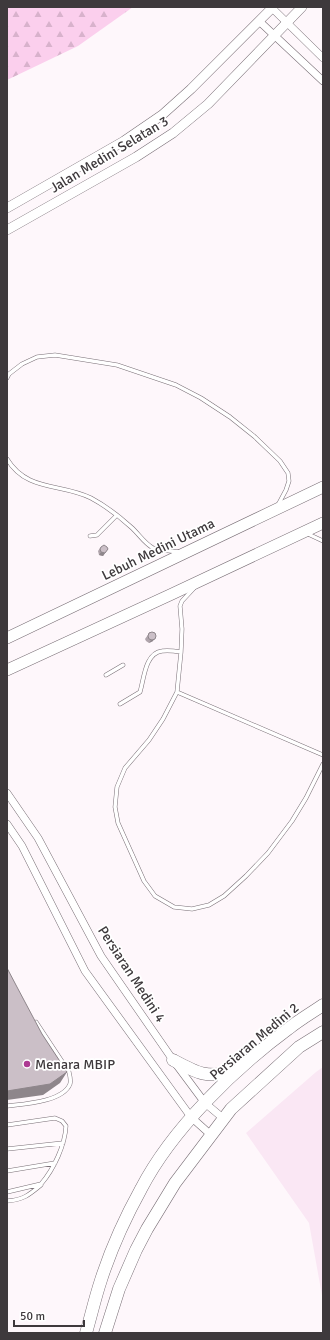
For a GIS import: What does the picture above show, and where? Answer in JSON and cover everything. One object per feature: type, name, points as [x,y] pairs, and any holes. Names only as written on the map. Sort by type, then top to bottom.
[{"type":"main road","name":"Lebuh Medini Utama","points":[[7,638],[323,487]]},
{"type":"main road","points":[[7,670],[323,523]]},
{"type":"main road","name":"Persiaran Medini 2","points":[[86,1333],[101,1281],[120,1232],[141,1188],[163,1154],[191,1117],[234,1073],[288,1029],[323,1005]]},
{"type":"main road","points":[[106,1333],[119,1289],[147,1229],[175,1183],[231,1109],[263,1078],[299,1047],[323,1032]]},
{"type":"main road","points":[[173,1060],[199,1073],[208,1075],[217,1076],[234,1073]]},
{"type":"street","name":"Jalan Medini Selatan 3","points":[[7,230],[136,157],[173,133],[208,104],[302,7]]},
{"type":"street","name":"Jalan Medini Selatan 3","points":[[7,208],[124,141],[162,115],[191,89],[272,8]]},
{"type":"street","points":[[272,8],[323,58]]},
{"type":"street","points":[[259,21],[323,81]]},
{"type":"street","name":"Persiaran Medini 4","points":[[7,793],[38,838],[101,956],[173,1060],[205,1103],[224,1119]]},
{"type":"street","points":[[7,824],[26,853],[85,971],[191,1117],[211,1135]]},
{"type":"lane","points":[[7,378],[9,374],[22,364],[37,357],[55,355],[117,365],[176,385],[201,398],[230,417],[255,437],[280,461],[288,473],[289,481],[286,490],[275,509]]},
{"type":"lane","points":[[7,459],[19,473],[31,482],[91,498],[117,515],[132,528],[144,542],[154,548],[186,552]]},
{"type":"lane","points":[[90,536],[97,534],[117,515]]},
{"type":"lane","points":[[304,532],[323,541]]},
{"type":"lane","points":[[201,580],[191,593],[182,601],[180,606],[182,652],[177,692],[163,719],[149,740],[125,768],[117,787],[115,807],[118,823],[144,881],[155,896],[174,907],[192,909],[209,905],[224,896],[246,876],[292,822],[323,764]]},
{"type":"lane","points":[[120,704],[140,692],[148,660],[152,655],[162,650],[182,652]]},
{"type":"lane","points":[[106,675],[123,665]]},
{"type":"lane","points":[[177,692],[323,755]]},
{"type":"lane","points":[[7,1106],[44,1100],[60,1094],[67,1089],[70,1084],[71,1079],[69,1072],[32,1016]]},
{"type":"lane","points":[[7,1126],[55,1118],[62,1121],[66,1126],[66,1134],[63,1143],[48,1176],[31,1194],[19,1200],[7,1201]]},
{"type":"lane","points":[[7,1149],[63,1143]]},
{"type":"lane","points":[[7,1171],[55,1163]]},
{"type":"lane","points":[[7,1192],[41,1184]]},
{"type":"shaded area","points":[[323,1067],[323,1301],[309,1223],[246,1133]]},
{"type":"green space","points":[[7,7],[133,7],[78,46],[7,80]]},
{"type":"building","points":[[104,545],[108,549],[105,553],[101,552],[100,549]]},
{"type":"building","points":[[152,632],[155,633],[155,639],[152,640],[149,639],[148,636],[149,633]]},
{"type":"building","name":"Menara MBIP","points":[[7,968],[42,1034],[67,1072],[50,1084],[7,1091]]},
{"type":"place","name":"Menara MBIP","points":[[27,1064]]}]
